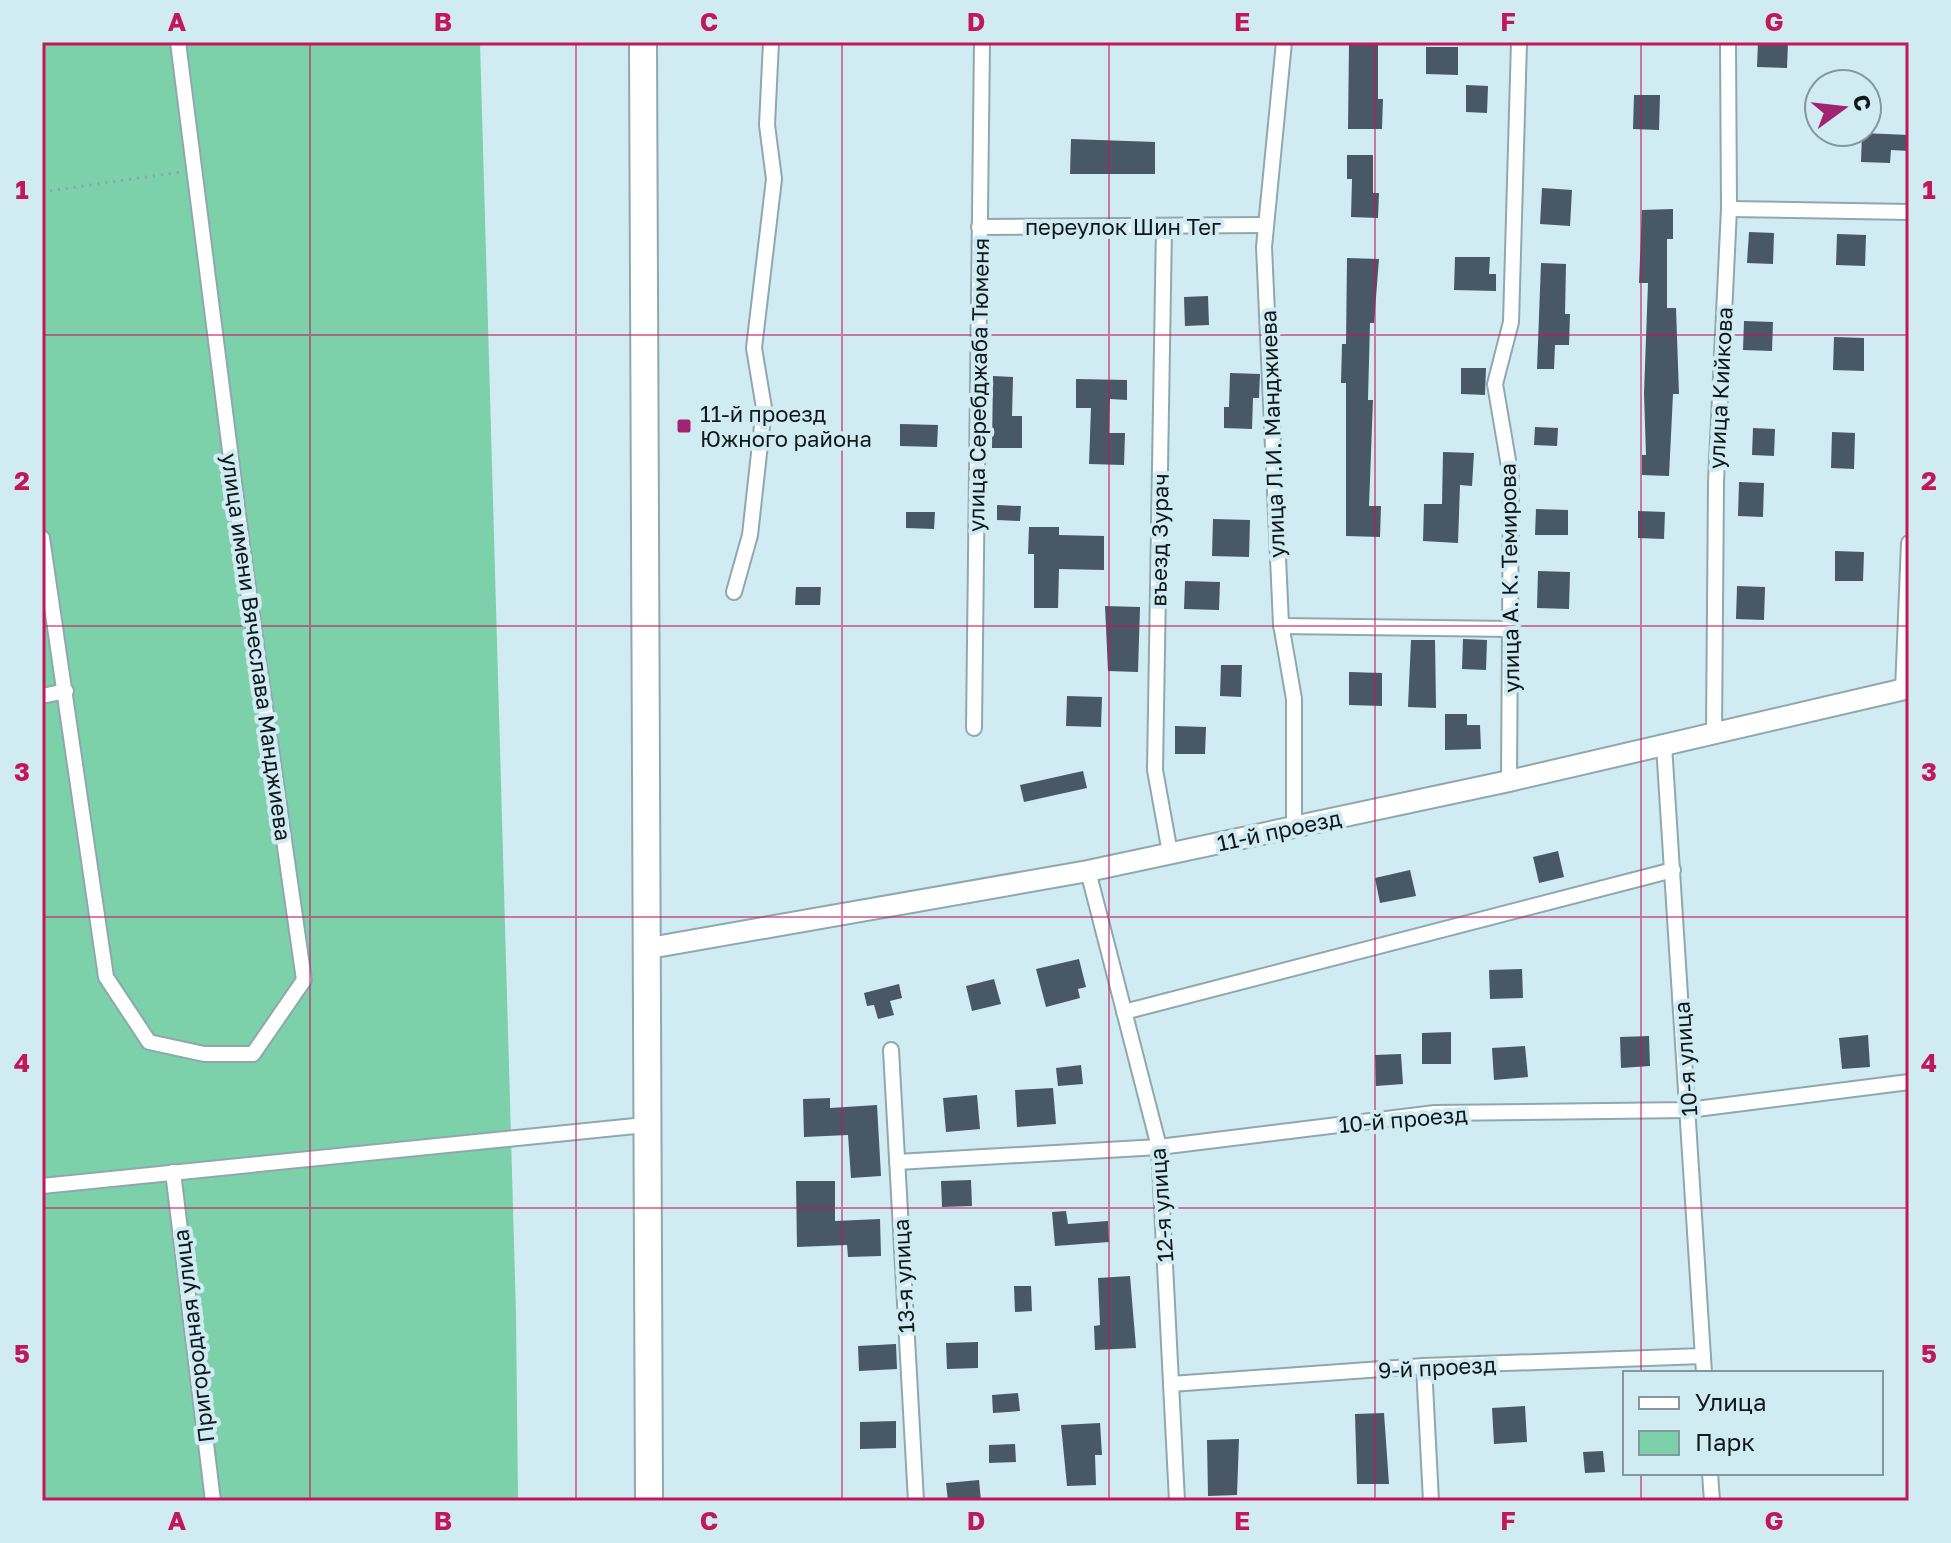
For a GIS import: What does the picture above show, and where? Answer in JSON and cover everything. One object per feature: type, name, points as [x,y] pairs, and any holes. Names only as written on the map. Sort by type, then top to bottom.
[{"type":"highway","points":[[643,42],[644,949],[649,1501]]},
{"type":"street","name":"улица имени Вячеслава Манджиева","points":[[66,691],[106,977],[149,1042],[216,1054],[253,1054],[304,980],[178,42]]},
{"type":"street","points":[[734,592],[750,535],[764,408],[754,348],[774,179],[767,125],[771,42]]},
{"type":"street","name":"улица Серебджаба Тюменя","points":[[974,728],[982,42]]},
{"type":"street","name":"улица Л.И. Манджиева","points":[[1284,42],[1264,247],[1281,626],[1294,699],[1294,827]]},
{"type":"street","name":"улица А. К. Темирова","points":[[1509,781],[1511,478],[1495,384],[1511,322],[1519,42]]},
{"type":"street","name":"улица Кийкова","points":[[1714,733],[1716,482],[1729,209],[1728,42]]},
{"type":"street","points":[[1729,209],[1909,212]]},
{"type":"street","name":"переулок Шин Тег","points":[[979,227],[1266,225]]},
{"type":"street","name":"въезд Зурач","points":[[1164,226],[1155,770],[1170,853]]},
{"type":"street","points":[[42,538],[66,691],[42,696]]},
{"type":"street","points":[[1906,689],[1909,543]]},
{"type":"street","points":[[1281,626],[1512,629]]},
{"type":"street","name":"11-й проезд","points":[[644,949],[1088,871],[1509,781],[1906,689]]},
{"type":"street","name":"10-я улица","points":[[1664,745],[1704,1371]]},
{"type":"street","points":[[1124,1012],[1673,870]]},
{"type":"street","name":"12-я улица","points":[[1088,871],[1159,1147],[1177,1501]]},
{"type":"street","name":"13-я улица","points":[[891,1050],[916,1501]]},
{"type":"street","name":"10-й проезд","points":[[897,1162],[1159,1147],[1435,1113],[1688,1110],[1909,1082]]},
{"type":"street","points":[[42,1186],[645,1125]]},
{"type":"street","name":"Пригородная улица","points":[[173,1172],[213,1501]]},
{"type":"street","name":"9-й проезд","points":[[1171,1384],[1424,1366],[1703,1356]]},
{"type":"street","points":[[1424,1366],[1431,1501]]},
{"type":"street","points":[[1710,1475],[1712,1501]]},
{"type":"path","points":[[42,192],[193,170]]},
{"type":"green space","points":[[42,42],[480,42],[516,1314],[518,1501],[42,1501]]},
{"type":"building","points":[[1758,42],[1788,42],[1787,68],[1757,67]]},
{"type":"building","points":[[1349,43],[1378,43],[1378,99],[1383,99],[1382,129],[1348,129]]},
{"type":"building","points":[[1426,47],[1458,47],[1458,75],[1426,74]]},
{"type":"building","points":[[1466,85],[1488,86],[1487,113],[1466,112]]},
{"type":"building","points":[[1634,95],[1660,95],[1659,130],[1633,129]]},
{"type":"building","points":[[1883,134],[1909,135],[1909,151],[1891,150],[1890,163],[1861,162],[1861,148],[1883,148]]},
{"type":"building","points":[[1071,139],[1155,142],[1155,174],[1070,174]]},
{"type":"building","points":[[1347,155],[1373,155],[1373,193],[1379,193],[1378,218],[1351,217],[1352,179],[1347,179]]},
{"type":"building","points":[[1542,188],[1572,190],[1570,226],[1540,224]]},
{"type":"building","points":[[1673,209],[1673,239],[1667,239],[1667,308],[1676,308],[1679,394],[1673,394],[1669,476],[1642,475],[1642,455],[1646,455],[1644,393],[1648,283],[1639,283],[1642,210]]},
{"type":"building","points":[[1749,232],[1774,233],[1773,264],[1747,263]]},
{"type":"building","points":[[1837,234],[1866,235],[1865,266],[1836,265]]},
{"type":"building","points":[[1455,257],[1490,257],[1489,274],[1496,274],[1496,291],[1454,290]]},
{"type":"building","points":[[1347,258],[1379,259],[1374,323],[1370,323],[1368,400],[1373,400],[1369,506],[1381,506],[1380,537],[1346,536],[1346,383],[1341,383],[1342,344],[1346,344]]},
{"type":"building","points":[[1541,263],[1566,264],[1565,314],[1570,314],[1569,345],[1555,345],[1554,369],[1537,369]]},
{"type":"building","points":[[1208,296],[1209,325],[1185,326],[1184,297]]},
{"type":"building","points":[[1744,321],[1773,322],[1772,351],[1743,350]]},
{"type":"building","points":[[1834,337],[1864,338],[1864,371],[1833,370]]},
{"type":"building","points":[[1461,368],[1486,368],[1485,395],[1461,394]]},
{"type":"building","points":[[1230,373],[1260,374],[1259,398],[1253,398],[1252,429],[1224,428],[1224,407],[1229,407]]},
{"type":"building","points":[[993,376],[1013,377],[1012,416],[1022,416],[1022,448],[992,448]]},
{"type":"building","points":[[1076,379],[1127,380],[1127,400],[1110,399],[1109,433],[1125,433],[1124,465],[1089,464],[1091,408],[1076,408]]},
{"type":"building","points":[[900,424],[938,425],[937,447],[900,446]]},
{"type":"building","points":[[1535,427],[1558,428],[1557,446],[1534,445]]},
{"type":"building","points":[[1753,428],[1775,429],[1774,456],[1752,455]]},
{"type":"building","points":[[1832,432],[1855,433],[1854,469],[1831,468]]},
{"type":"building","points":[[1443,452],[1474,453],[1472,486],[1460,485],[1458,543],[1423,541],[1424,504],[1442,504]]},
{"type":"building","points":[[1739,482],[1764,483],[1763,517],[1738,516]]},
{"type":"building","points":[[997,505],[1021,506],[1020,521],[997,520]]},
{"type":"building","points":[[1536,509],[1568,510],[1568,535],[1535,535]]},
{"type":"building","points":[[1638,511],[1665,512],[1664,539],[1638,538]]},
{"type":"building","points":[[906,512],[935,512],[934,529],[906,528]]},
{"type":"building","points":[[1213,519],[1250,520],[1249,557],[1212,556]]},
{"type":"building","points":[[1029,527],[1059,527],[1059,535],[1104,536],[1104,570],[1059,569],[1058,608],[1034,608],[1034,554],[1028,554]]},
{"type":"building","points":[[1835,551],[1864,552],[1863,581],[1835,581]]},
{"type":"building","points":[[1538,571],[1570,572],[1569,609],[1537,608]]},
{"type":"building","points":[[1185,581],[1220,582],[1219,610],[1184,609]]},
{"type":"building","points":[[1737,586],[1765,587],[1764,620],[1736,619]]},
{"type":"building","points":[[796,587],[821,587],[820,605],[795,605]]},
{"type":"building","points":[[1105,606],[1140,607],[1138,672],[1108,671]]},
{"type":"building","points":[[1463,639],[1487,640],[1486,670],[1462,669]]},
{"type":"building","points":[[1411,640],[1435,640],[1436,708],[1408,707]]},
{"type":"building","points":[[1221,665],[1242,665],[1241,697],[1220,696]]},
{"type":"building","points":[[1349,672],[1382,673],[1382,706],[1349,705]]},
{"type":"building","points":[[1067,696],[1102,697],[1101,727],[1066,726]]},
{"type":"building","points":[[1445,714],[1467,714],[1467,725],[1480,725],[1481,749],[1445,750]]},
{"type":"building","points":[[1175,726],[1206,727],[1205,754],[1175,754]]},
{"type":"building","points":[[1083,771],[1087,788],[1024,802],[1020,785]]},
{"type":"building","points":[[1558,851],[1564,877],[1539,883],[1533,857]]},
{"type":"building","points":[[1410,870],[1416,896],[1380,903],[1375,878]]},
{"type":"building","points":[[1079,959],[1086,987],[1078,989],[1080,998],[1046,1007],[1036,969]]},
{"type":"building","points":[[1522,969],[1523,998],[1490,999],[1489,970]]},
{"type":"building","points":[[994,979],[1001,1004],[972,1011],[966,986]]},
{"type":"building","points":[[899,984],[902,998],[890,1001],[894,1015],[878,1019],[874,1005],[867,1006],[864,993]]},
{"type":"building","points":[[1451,1032],[1451,1064],[1422,1064],[1422,1033]]},
{"type":"building","points":[[1868,1035],[1870,1067],[1842,1069],[1839,1038]]},
{"type":"building","points":[[1649,1036],[1650,1066],[1621,1068],[1620,1037]]},
{"type":"building","points":[[1525,1046],[1528,1077],[1494,1080],[1492,1048]]},
{"type":"building","points":[[1401,1054],[1403,1084],[1376,1086],[1375,1055]]},
{"type":"building","points":[[1081,1065],[1083,1084],[1058,1086],[1056,1068]]},
{"type":"building","points":[[1053,1088],[1056,1124],[1017,1127],[1015,1090]]},
{"type":"building","points":[[977,1095],[980,1129],[946,1132],[943,1098]]},
{"type":"building","points":[[830,1098],[830,1108],[877,1105],[881,1176],[851,1178],[848,1135],[804,1137],[803,1099]]},
{"type":"building","points":[[971,1180],[972,1206],[942,1207],[941,1181]]},
{"type":"building","points":[[796,1181],[835,1181],[835,1221],[880,1219],[881,1256],[848,1257],[847,1245],[797,1247]]},
{"type":"building","points":[[1066,1211],[1068,1224],[1108,1221],[1109,1242],[1055,1246],[1052,1212]]},
{"type":"building","points":[[1130,1276],[1136,1348],[1095,1350],[1094,1326],[1100,1325],[1098,1278]]},
{"type":"building","points":[[1014,1286],[1031,1286],[1032,1311],[1015,1312]]},
{"type":"building","points":[[978,1342],[978,1368],[947,1369],[946,1343]]},
{"type":"building","points":[[896,1344],[897,1369],[859,1371],[858,1346]]},
{"type":"building","points":[[1018,1393],[1020,1411],[993,1413],[992,1395]]},
{"type":"building","points":[[1525,1406],[1527,1442],[1494,1444],[1492,1408]]},
{"type":"building","points":[[1384,1413],[1389,1484],[1357,1484],[1355,1414]]},
{"type":"building","points":[[896,1421],[896,1448],[860,1449],[860,1422]]},
{"type":"building","points":[[1100,1423],[1102,1455],[1095,1455],[1096,1485],[1067,1486],[1061,1425]]},
{"type":"building","points":[[1239,1439],[1237,1495],[1208,1496],[1207,1440]]},
{"type":"building","points":[[1015,1444],[1016,1462],[989,1463],[989,1445]]},
{"type":"building","points":[[1603,1451],[1605,1472],[1585,1473],[1583,1452]]},
{"type":"building","points":[[979,1480],[981,1501],[948,1501],[946,1483]]},
{"type":"place","name":"11-й проезд Южного района","points":[[684,426]]}]
